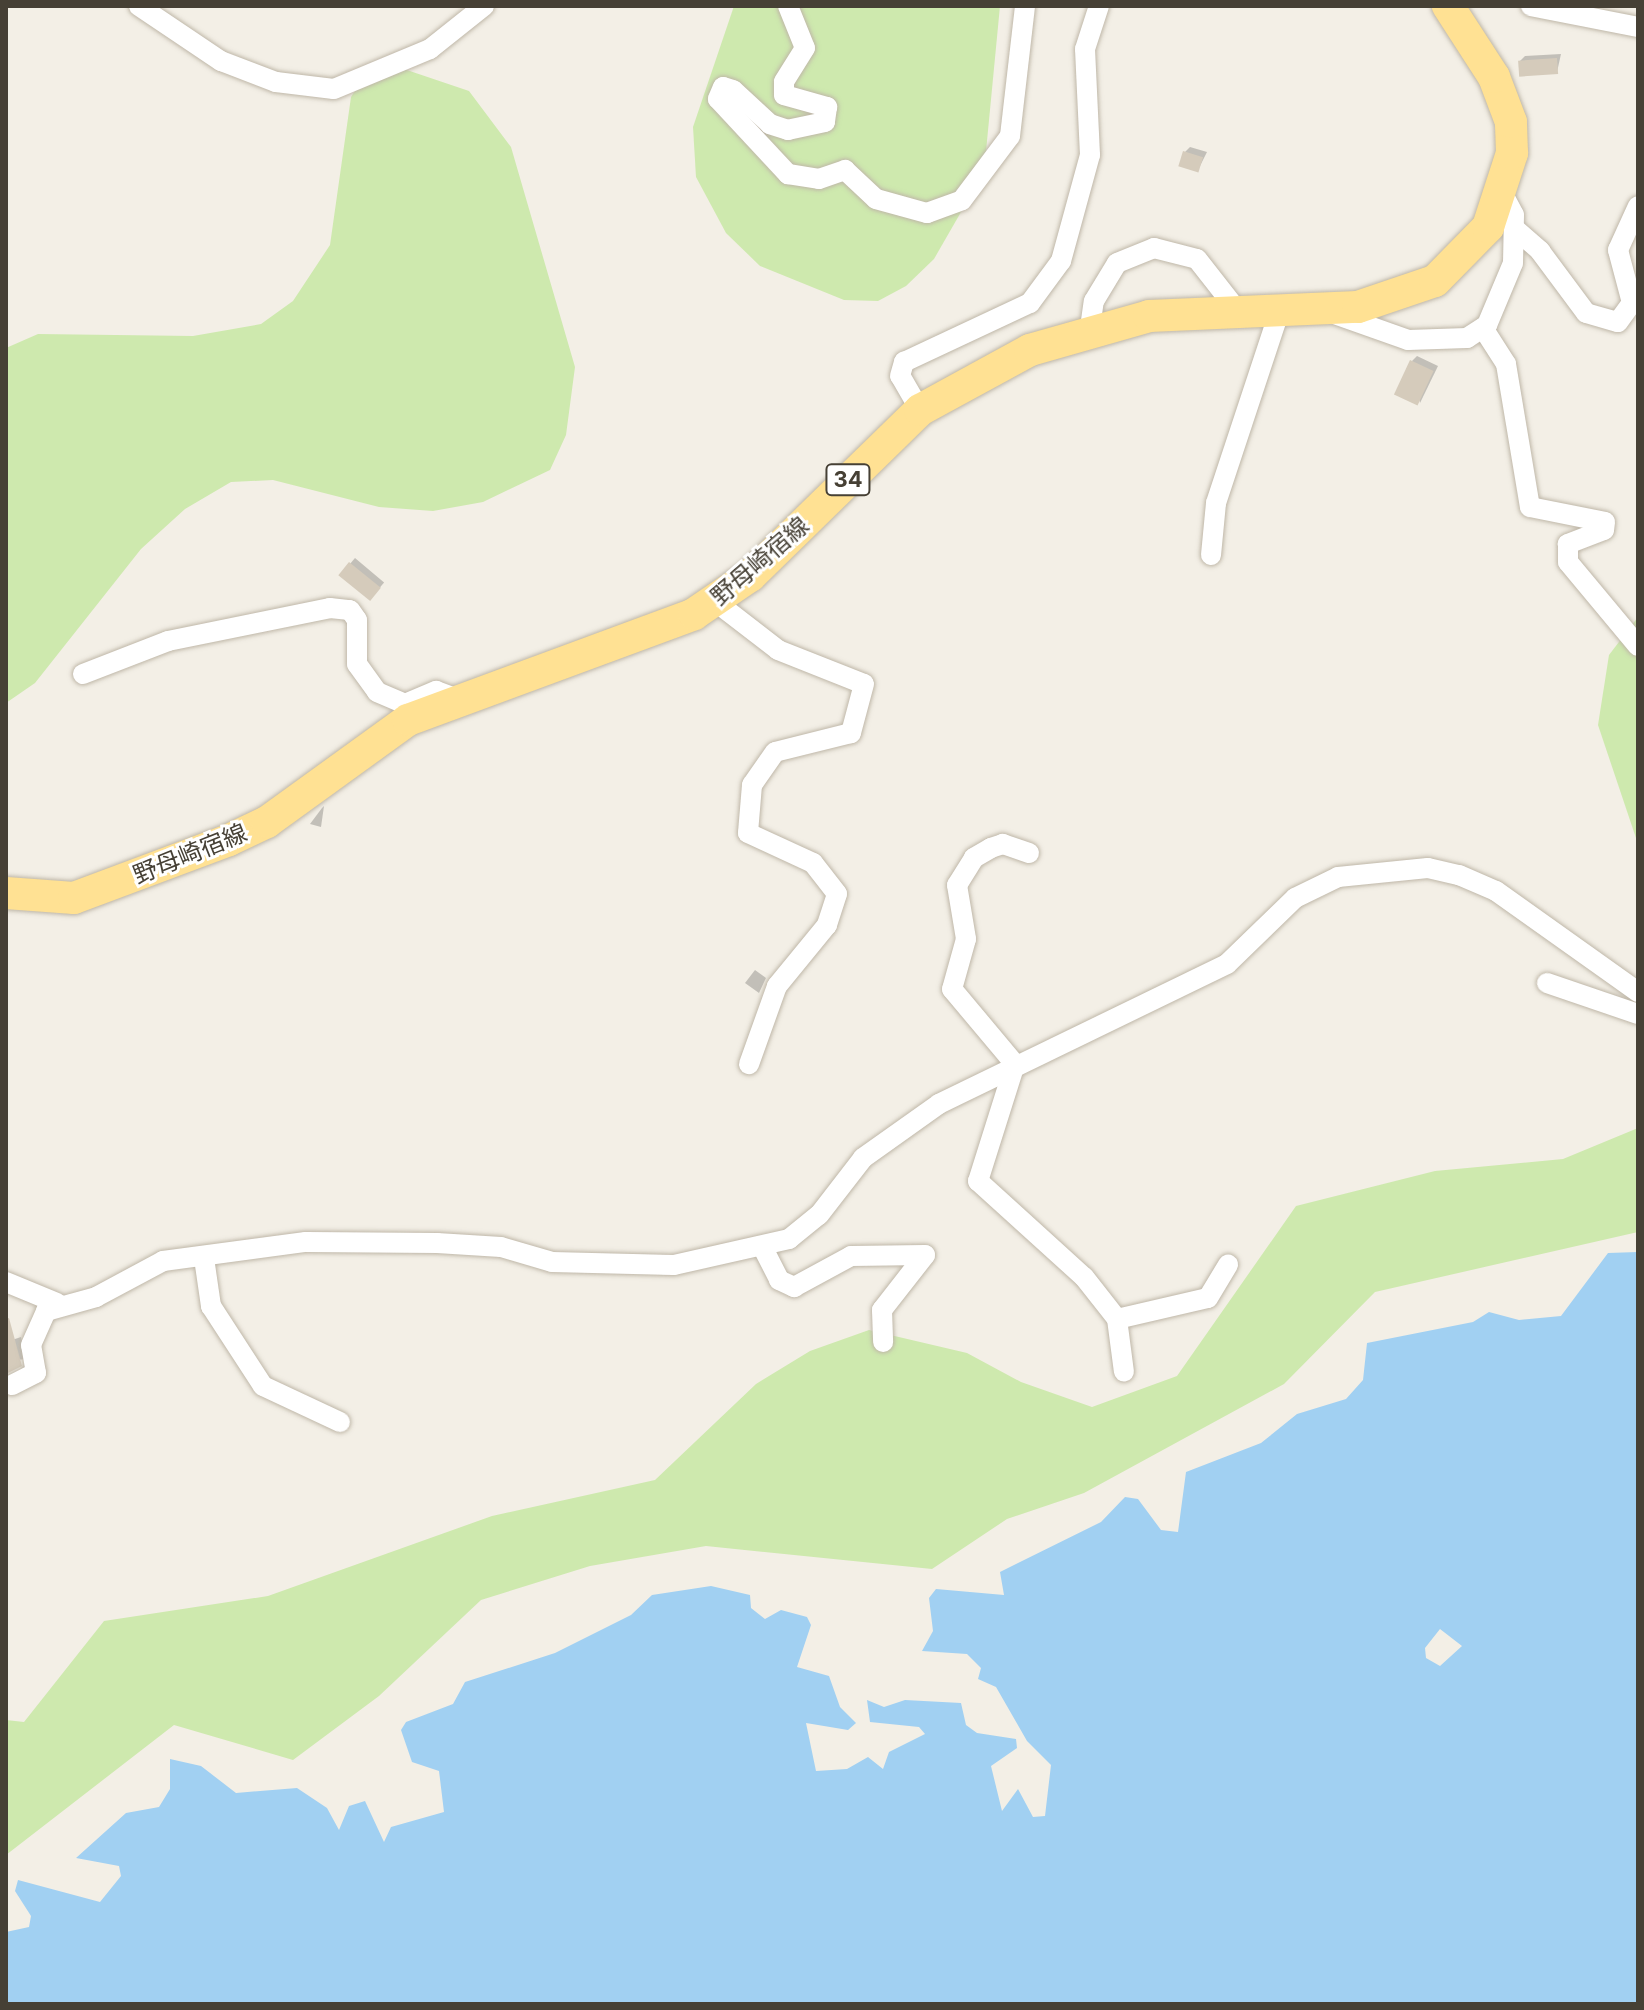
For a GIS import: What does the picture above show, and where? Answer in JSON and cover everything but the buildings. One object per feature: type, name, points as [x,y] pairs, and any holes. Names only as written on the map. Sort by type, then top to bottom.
[{"type":"main road","name":"野母崎宿線","points":[[6,893],[74,898],[229,840],[279,814],[408,720],[716,602],[920,410],[988,370],[1090,328],[1237,310],[1325,310],[1384,302],[1435,281],[1475,245],[1503,194],[1511,122],[1481,52],[1448,6]]},
{"type":"street","points":[[139,6],[221,61],[276,82],[334,89],[430,49],[484,6]]},
{"type":"street","points":[[788,6],[805,48],[784,82],[784,95],[796,104],[827,107],[825,122],[788,130],[770,124],[733,90],[723,87],[718,99],[788,174],[819,179],[845,170],[876,199],[927,213],[962,200],[1010,136],[1025,6]]},
{"type":"street","points":[[920,410],[900,376],[904,362],[1030,303],[1061,261],[1090,155],[1085,49],[1099,6]]},
{"type":"street","points":[[1531,6],[1638,27]]},
{"type":"street","points":[[1325,310],[1408,340],[1467,338],[1483,328],[1509,287],[1514,228],[1503,194]]},
{"type":"street","points":[[1514,228],[1540,251],[1586,313],[1618,322],[1632,303],[1618,250],[1638,206]]},
{"type":"street","points":[[1090,328],[1094,301],[1117,263],[1154,248],[1197,259],[1237,310]]},
{"type":"street","points":[[1211,555],[1216,503],[1280,309]]},
{"type":"street","points":[[1483,328],[1506,364],[1530,507],[1605,522],[1604,530],[1568,544],[1568,562],[1638,646]]},
{"type":"street","points":[[716,602],[778,650],[864,684],[851,733],[775,752],[752,785],[748,833],[813,863],[833,879],[837,894],[827,925],[777,986],[749,1064]]},
{"type":"street","points":[[83,674],[168,641],[330,608],[350,610],[357,620],[357,664],[377,692],[405,704],[449,690],[458,699]]},
{"type":"street","points":[[1015,1064],[993,1030],[956,1000],[950,977],[966,939],[962,873],[1003,844],[1029,853]]},
{"type":"street","points":[[12,1385],[36,1373],[31,1345],[46,1311],[57,1303],[96,1297],[163,1261],[204,1258],[306,1242],[501,1247],[552,1262],[596,1257],[674,1265],[763,1248],[806,1228],[863,1158],[939,1104],[1015,1064],[1227,964],[1295,898],[1338,877],[1428,868],[1459,875],[1496,891],[1638,992]]},
{"type":"street","points":[[1547,983],[1638,1014]]},
{"type":"street","points":[[1015,1064],[978,1181],[1084,1277],[1117,1319],[1124,1372]]},
{"type":"street","points":[[763,1248],[779,1280],[794,1287],[851,1256],[925,1255],[882,1310],[883,1342]]},
{"type":"street","points":[[204,1258],[211,1306],[263,1386],[340,1422]]},
{"type":"street","points":[[1117,1319],[1208,1298],[1228,1265]]},
{"type":"street","points":[[6,1282],[57,1303]]},
{"type":"green space","points":[[734,6],[1000,6],[984,172],[934,259],[906,286],[878,301],[844,300],[760,266],[726,233],[696,177],[693,127]]},
{"type":"green space","points":[[395,66],[469,91],[511,147],[575,367],[566,435],[550,470],[483,502],[433,511],[379,507],[273,480],[231,482],[185,509],[141,549],[35,683],[6,703],[6,348],[38,334],[193,336],[261,324],[293,301],[330,245],[351,97],[367,72]]},
{"type":"green space","points":[[1638,617],[1638,844],[1598,725],[1609,655]]},
{"type":"green space","points":[[1638,1128],[1638,1232],[1375,1292],[1284,1384],[1084,1493],[1007,1519],[932,1569],[706,1546],[590,1566],[481,1600],[379,1696],[293,1760],[174,1725],[6,1855],[6,1720],[24,1722],[104,1621],[268,1596],[492,1516],[655,1480],[756,1384],[810,1351],[869,1330],[967,1353],[1021,1382],[1092,1407],[1177,1376],[1296,1206],[1435,1171],[1563,1159]]},
{"type":"water","points":[[1638,1252],[1638,2004],[6,2004],[6,1932],[29,1927],[31,1916],[15,1891],[18,1880],[100,1902],[121,1876],[119,1866],[76,1858],[126,1813],[159,1807],[170,1789],[170,1759],[201,1766],[236,1793],[297,1788],[327,1808],[339,1830],[349,1806],[365,1801],[384,1842],[391,1827],[444,1812],[439,1771],[412,1762],[401,1730],[406,1722],[453,1704],[465,1682],[555,1653],[631,1615],[652,1595],[711,1586],[750,1595],[751,1608],[765,1619],[781,1610],[807,1617],[811,1625],[797,1667],[829,1676],[840,1707],[856,1723],[848,1730],[806,1723],[816,1771],[847,1769],[868,1757],[883,1769],[889,1752],[925,1734],[919,1727],[870,1722],[867,1700],[884,1707],[905,1700],[961,1703],[966,1725],[977,1733],[1016,1739],[1017,1748],[991,1766],[1002,1811],[1018,1789],[1033,1817],[1045,1816],[1051,1765],[1027,1741],[996,1687],[978,1679],[981,1668],[967,1654],[922,1651],[933,1631],[929,1598],[936,1589],[1004,1595],[1000,1572],[1101,1522],[1125,1497],[1138,1499],[1161,1530],[1178,1532],[1186,1472],[1261,1443],[1297,1414],[1346,1399],[1363,1380],[1367,1343],[1473,1322],[1489,1312],[1519,1320],[1561,1316],[1608,1253]],"holes":[[[1440,1629],[1462,1646],[1440,1666],[1426,1658],[1425,1648]]]}]
